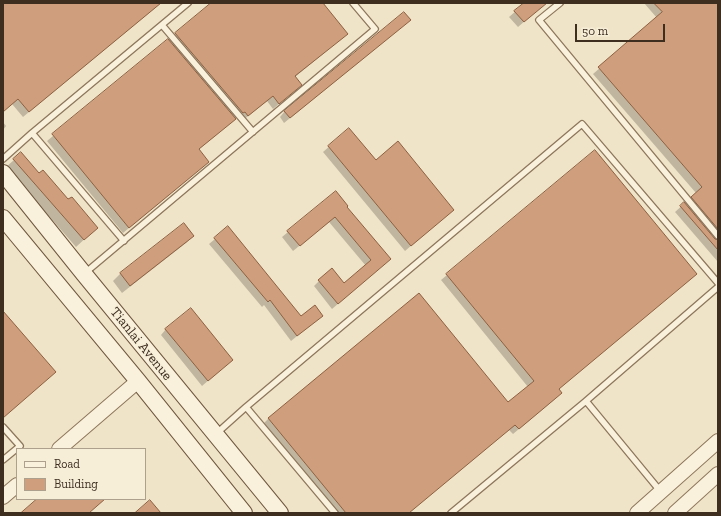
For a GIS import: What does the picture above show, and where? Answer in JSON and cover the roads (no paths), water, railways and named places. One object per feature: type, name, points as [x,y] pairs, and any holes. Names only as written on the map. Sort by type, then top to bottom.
[{"type":"main road","name":"Tianlai Avenue","points":[[3,173],[280,513]]},
{"type":"main road","name":"Tianlai Avenue","points":[[3,218],[138,381],[244,513]]},
{"type":"street","points":[[60,448],[138,381]]},
{"type":"street","points":[[637,513],[718,441]]},
{"type":"street","points":[[675,513],[718,474]]},
{"type":"street","points":[[3,497],[16,486]]},
{"type":"lane","points":[[3,159],[188,3]]},
{"type":"lane","points":[[84,274],[375,29],[353,3]]},
{"type":"lane","points":[[560,3],[539,20],[718,236]]},
{"type":"lane","points":[[162,25],[253,132]]},
{"type":"lane","points":[[215,435],[246,407],[582,124],[718,283]]},
{"type":"lane","points":[[32,133],[124,241]]},
{"type":"lane","points":[[451,513],[586,401],[718,287]]},
{"type":"lane","points":[[586,401],[661,492]]},
{"type":"lane","points":[[246,407],[335,513]]},
{"type":"lane","points":[[3,427],[20,446],[18,448]]},
{"type":"lane","points":[[3,460],[16,449]]}]
